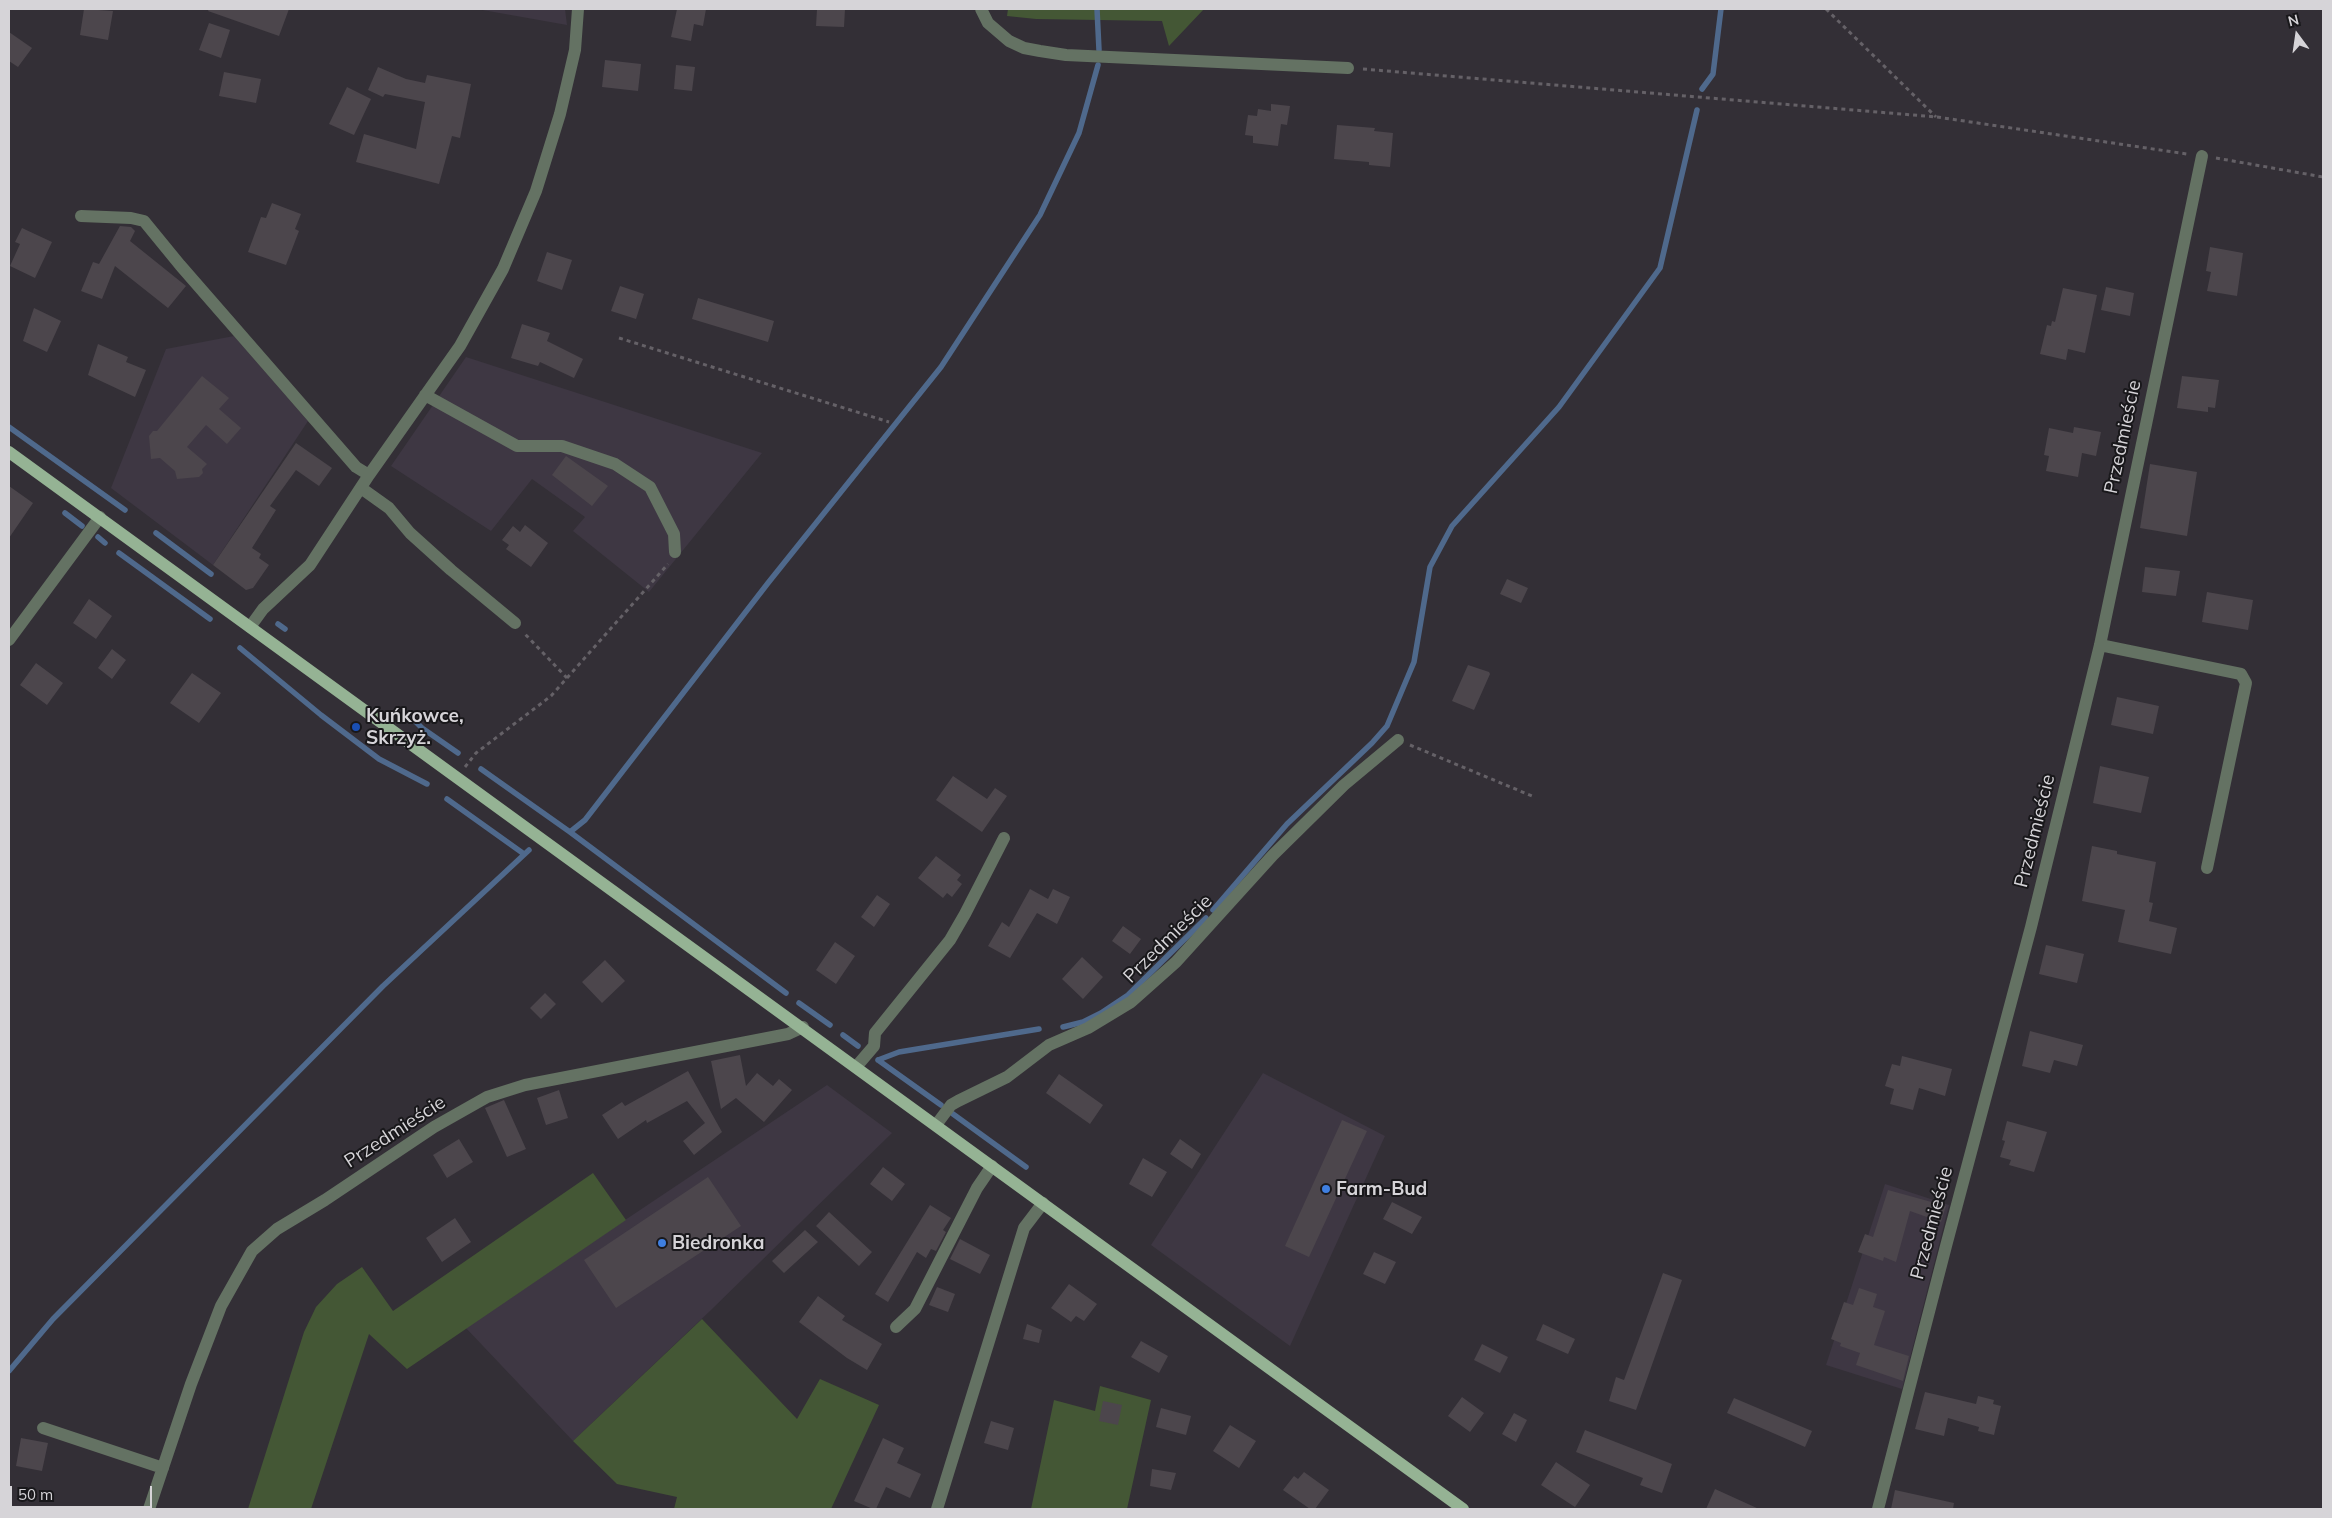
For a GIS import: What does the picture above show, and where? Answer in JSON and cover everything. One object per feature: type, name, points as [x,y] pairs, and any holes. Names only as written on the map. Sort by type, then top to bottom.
[{"type":"main road","points":[[9,452],[803,1027],[1463,1509]]},
{"type":"street","points":[[250,627],[263,609],[310,565],[368,476],[460,346],[503,269],[536,191],[560,114],[575,50],[578,9]]},
{"type":"street","points":[[980,9],[988,23],[1009,41],[1024,48],[1040,51],[1066,55],[1348,68]]},
{"type":"street","name":"Przedmieście","points":[[1878,1509],[2031,927],[2100,645],[2202,156]]},
{"type":"street","points":[[81,216],[131,218],[144,221],[356,467],[368,476]]},
{"type":"street","points":[[425,395],[517,446],[562,446],[615,464],[650,487],[674,534],[675,552]]},
{"type":"street","points":[[361,488],[388,508],[410,533],[515,623]]},
{"type":"street","points":[[9,640],[100,517]]},
{"type":"street","points":[[2100,645],[2241,674],[2246,683],[2208,868]]},
{"type":"street","name":"Przedmieście","points":[[936,1125],[951,1105],[1007,1077],[1050,1045],[1088,1028],[1131,1002],[1182,956],[1273,855],[1344,785],[1398,740]]},
{"type":"street","points":[[856,1067],[874,1046],[876,1033],[950,940],[1004,838]]},
{"type":"street","name":"Przedmieście","points":[[149,1509],[221,1306],[252,1251],[277,1229],[325,1200],[434,1127],[487,1097],[525,1084],[788,1034],[803,1027]]},
{"type":"street","points":[[896,1327],[915,1309],[977,1188],[992,1166]]},
{"type":"street","points":[[937,1509],[1024,1228],[1043,1203]]},
{"type":"street","points":[[43,1428],[163,1468]]},
{"type":"path","points":[[1826,9],[1937,117]]},
{"type":"path","points":[[1348,68],[1937,117],[2202,156],[2323,177]]},
{"type":"path","points":[[619,338],[889,422]]},
{"type":"path","points":[[457,777],[476,753],[551,696],[672,560],[675,552]]},
{"type":"path","points":[[515,623],[567,678]]},
{"type":"path","points":[[1398,740],[1532,796]]},
{"type":"shaded area","points":[[477,9],[565,9],[567,25]]},
{"type":"shaded area","points":[[234,336],[308,421],[213,565],[111,488],[166,349]]},
{"type":"shaded area","points":[[466,357],[762,453],[649,592],[573,531],[585,517],[532,479],[491,531],[391,466]]},
{"type":"shaded area","points":[[1263,1073],[1385,1136],[1290,1346],[1151,1245]]},
{"type":"shaded area","points":[[827,1085],[892,1133],[711,1310],[573,1441],[465,1327]]},
{"type":"shaded area","points":[[1885,1184],[1949,1205],[1902,1389],[1826,1365]]},
{"type":"green space","points":[[1008,9],[1204,9],[1169,46],[1162,21],[1036,19],[1007,16]]},
{"type":"green space","points":[[593,1173],[626,1220],[407,1369],[369,1334],[311,1509],[248,1509],[304,1332],[316,1307],[337,1284],[362,1267],[393,1311]]},
{"type":"green space","points":[[702,1319],[797,1419],[820,1379],[879,1405],[831,1509],[674,1509],[677,1497],[617,1484],[573,1441]]},
{"type":"green space","points":[[1100,1386],[1151,1400],[1127,1509],[1031,1509],[1054,1400],[1095,1411]]},
{"type":"building","points":[[84,9],[113,11],[108,40],[80,35]]},
{"type":"building","points":[[209,9],[289,9],[279,36],[208,11]]},
{"type":"building","points":[[677,9],[706,9],[703,26],[694,24],[691,41],[671,37]]},
{"type":"building","points":[[817,9],[845,9],[844,27],[816,26]]},
{"type":"building","points":[[209,23],[230,30],[221,58],[199,50]]},
{"type":"building","points":[[9,32],[32,48],[18,67],[9,61]]},
{"type":"building","points":[[605,60],[641,64],[638,91],[602,87]]},
{"type":"building","points":[[676,65],[695,67],[692,91],[674,89]]},
{"type":"building","points":[[378,67],[406,79],[425,83],[427,75],[471,84],[460,138],[452,136],[439,184],[356,162],[364,134],[416,149],[425,102],[385,94],[383,97],[368,90]]},
{"type":"building","points":[[224,72],[261,79],[256,103],[219,96]]},
{"type":"building","points":[[347,87],[371,99],[354,135],[329,124]]},
{"type":"building","points":[[1271,104],[1290,106],[1287,125],[1281,124],[1278,146],[1253,143],[1253,136],[1245,135],[1248,115],[1257,116],[1258,109],[1271,111]]},
{"type":"building","points":[[1337,125],[1375,128],[1374,131],[1393,133],[1390,167],[1369,165],[1369,162],[1334,159]]},
{"type":"building","points":[[272,203],[301,214],[295,229],[299,231],[286,265],[248,252],[261,217],[266,218]]},
{"type":"building","points":[[120,226],[131,227],[135,231],[130,241],[186,286],[168,308],[115,266],[102,299],[81,291],[93,262],[99,264]]},
{"type":"building","points":[[22,228],[52,242],[35,278],[10,266],[20,244],[15,242]]},
{"type":"building","points":[[2210,247],[2243,253],[2237,296],[2207,291],[2211,272],[2206,271]]},
{"type":"building","points":[[547,252],[572,260],[562,290],[537,281]]},
{"type":"building","points":[[620,286],[644,294],[636,319],[611,311]]},
{"type":"building","points":[[2106,287],[2134,293],[2130,316],[2101,310]]},
{"type":"building","points":[[2063,288],[2097,295],[2085,353],[2068,349],[2066,360],[2040,354],[2047,325],[2051,326],[2052,321],[2055,322]]},
{"type":"building","points":[[698,298],[774,321],[768,342],[692,319]]},
{"type":"building","points":[[34,308],[61,321],[47,352],[23,341]]},
{"type":"building","points":[[522,324],[550,333],[547,341],[583,359],[574,378],[540,362],[538,366],[511,358]]},
{"type":"building","points":[[98,344],[128,357],[126,362],[146,370],[135,397],[88,375]]},
{"type":"building","points":[[202,376],[229,398],[219,409],[241,428],[227,444],[206,425],[187,447],[207,464],[202,469],[203,473],[199,477],[177,479],[175,471],[160,458],[151,459],[149,436],[153,431],[157,431]]},
{"type":"building","points":[[2182,376],[2219,380],[2215,408],[2208,407],[2208,412],[2177,408]]},
{"type":"building","points":[[2074,427],[2101,432],[2096,456],[2082,453],[2078,477],[2046,471],[2049,456],[2044,455],[2049,428],[2073,433]]},
{"type":"building","points":[[296,443],[332,468],[319,486],[296,470],[270,506],[276,510],[252,548],[261,554],[259,558],[269,565],[253,588],[246,590],[213,565]]},
{"type":"building","points":[[566,456],[608,486],[592,506],[552,475]]},
{"type":"building","points":[[2150,464],[2197,472],[2187,536],[2140,528]]},
{"type":"building","points":[[9,486],[33,503],[9,538]]},
{"type":"building","points":[[525,525],[548,543],[531,567],[506,549],[509,545],[502,540],[513,526],[520,532]]},
{"type":"building","points":[[2145,567],[2180,571],[2176,596],[2142,592]]},
{"type":"building","points":[[1507,579],[1528,588],[1521,603],[1500,594]]},
{"type":"building","points":[[2207,592],[2253,600],[2248,630],[2202,622]]},
{"type":"building","points":[[89,599],[112,616],[96,639],[73,623]]},
{"type":"building","points":[[112,649],[126,660],[112,679],[98,668]]},
{"type":"building","points":[[36,663],[63,683],[47,705],[20,685]]},
{"type":"building","points":[[1468,665],[1490,674],[1474,710],[1452,701]]},
{"type":"building","points":[[192,673],[221,693],[199,723],[170,703]]},
{"type":"building","points":[[2117,697],[2159,706],[2153,734],[2111,725]]},
{"type":"building","points":[[2100,766],[2149,777],[2141,813],[2093,803]]},
{"type":"building","points":[[953,776],[987,799],[995,788],[1007,796],[982,832],[936,800]]},
{"type":"building","points":[[2092,846],[2117,851],[2117,854],[2156,862],[2149,902],[2153,903],[2149,921],[2177,928],[2171,954],[2118,942],[2125,910],[2082,901]]},
{"type":"building","points":[[936,856],[961,875],[957,880],[962,884],[952,897],[947,893],[943,898],[918,878]]},
{"type":"building","points":[[1030,889],[1048,899],[1053,889],[1070,897],[1057,924],[1037,913],[1010,958],[988,946],[1002,922],[1009,927]]},
{"type":"building","points":[[877,895],[890,904],[874,927],[861,917]]},
{"type":"building","points":[[1123,926],[1141,939],[1130,954],[1112,941]]},
{"type":"building","points":[[835,942],[855,956],[836,984],[816,970]]},
{"type":"building","points":[[2046,945],[2084,954],[2077,983],[2039,974]]},
{"type":"building","points":[[1082,957],[1103,977],[1083,999],[1062,979]]},
{"type":"building","points":[[605,960],[625,981],[602,1003],[582,982]]},
{"type":"building","points":[[545,993],[556,1004],[541,1019],[530,1008]]},
{"type":"building","points":[[2030,1031],[2083,1045],[2077,1066],[2054,1060],[2050,1073],[2022,1066]]},
{"type":"building","points":[[740,1055],[746,1086],[757,1073],[773,1086],[779,1079],[792,1090],[764,1122],[736,1098],[721,1109],[711,1061]]},
{"type":"building","points":[[1902,1056],[1952,1069],[1945,1096],[1919,1088],[1913,1110],[1890,1104],[1894,1089],[1885,1086],[1892,1064],[1900,1066]]},
{"type":"building","points":[[688,1071],[722,1132],[694,1155],[683,1141],[705,1123],[687,1101],[647,1123],[646,1120],[618,1139],[602,1115],[622,1102],[625,1106]]},
{"type":"building","points":[[1059,1074],[1103,1105],[1090,1124],[1046,1093]]},
{"type":"building","points":[[559,1090],[568,1118],[546,1125],[537,1098]]},
{"type":"building","points":[[504,1100],[526,1149],[507,1157],[485,1108]]},
{"type":"building","name":"Farm-Bud","points":[[1342,1120],[1367,1131],[1309,1257],[1285,1246]]},
{"type":"building","points":[[2007,1121],[2047,1132],[2034,1172],[2009,1165],[2011,1160],[2000,1157],[2005,1141],[2002,1140]]},
{"type":"building","points":[[459,1139],[473,1162],[447,1178],[433,1155]]},
{"type":"building","points":[[1180,1139],[1201,1154],[1192,1169],[1170,1154]]},
{"type":"building","points":[[1143,1158],[1167,1172],[1152,1197],[1129,1184]]},
{"type":"building","points":[[883,1167],[905,1184],[892,1201],[870,1184]]},
{"type":"building","name":"Biedronka","points":[[708,1177],[741,1226],[616,1308],[584,1260]]},
{"type":"building","points":[[1888,1190],[1946,1206],[1941,1222],[1910,1211],[1896,1262],[1884,1257],[1883,1261],[1858,1252],[1865,1234],[1873,1237]]},
{"type":"building","points":[[1392,1202],[1422,1217],[1412,1234],[1383,1219]]},
{"type":"building","points":[[930,1205],[951,1218],[943,1230],[946,1232],[936,1251],[931,1249],[926,1258],[917,1252],[888,1302],[875,1294]]},
{"type":"building","points":[[829,1212],[872,1252],[859,1266],[816,1226]]},
{"type":"building","points":[[455,1218],[471,1242],[442,1262],[426,1238]]},
{"type":"building","points":[[805,1230],[818,1242],[784,1273],[772,1261]]},
{"type":"building","points":[[960,1239],[990,1255],[980,1274],[950,1259]]},
{"type":"building","points":[[1374,1252],[1396,1262],[1385,1284],[1363,1274]]},
{"type":"building","points":[[1663,1273],[1682,1280],[1636,1410],[1609,1401],[1616,1377],[1624,1380]]},
{"type":"building","points":[[1069,1284],[1097,1304],[1084,1321],[1076,1316],[1071,1322],[1051,1308]]},
{"type":"building","points":[[937,1287],[955,1294],[948,1312],[929,1305]]},
{"type":"building","points":[[1859,1288],[1877,1294],[1873,1307],[1885,1311],[1874,1345],[1909,1356],[1903,1381],[1856,1365],[1860,1353],[1840,1346],[1841,1343],[1831,1339],[1844,1302],[1853,1305]]},
{"type":"building","points":[[818,1296],[845,1316],[842,1320],[882,1344],[867,1370],[847,1358],[799,1322]]},
{"type":"building","points":[[1027,1324],[1042,1330],[1039,1343],[1023,1339]]},
{"type":"building","points":[[1543,1324],[1575,1339],[1568,1354],[1536,1340]]},
{"type":"building","points":[[1141,1341],[1168,1356],[1159,1373],[1131,1357]]},
{"type":"building","points":[[1482,1344],[1508,1357],[1500,1373],[1474,1360]]},
{"type":"building","points":[[1925,1392],[1976,1404],[1978,1396],[1994,1400],[1993,1404],[2001,1406],[1994,1435],[1978,1431],[1979,1427],[1948,1418],[1944,1436],[1915,1429]]},
{"type":"building","points":[[1462,1397],[1484,1413],[1470,1432],[1448,1416]]},
{"type":"building","points":[[1734,1398],[1812,1431],[1805,1447],[1727,1413]]},
{"type":"building","points":[[1103,1401],[1122,1405],[1118,1425],[1099,1421]]},
{"type":"building","points":[[1161,1408],[1191,1416],[1186,1435],[1156,1427]]},
{"type":"building","points":[[1514,1413],[1527,1420],[1516,1442],[1502,1434]]},
{"type":"building","points":[[991,1421],[1014,1428],[1008,1450],[984,1443]]},
{"type":"building","points":[[1230,1425],[1256,1441],[1239,1468],[1213,1451]]},
{"type":"building","points":[[1585,1430],[1672,1464],[1662,1493],[1640,1485],[1643,1478],[1576,1452]]},
{"type":"building","points":[[21,1438],[48,1443],[42,1471],[16,1466]]},
{"type":"building","points":[[883,1438],[904,1448],[897,1463],[921,1474],[910,1498],[886,1487],[876,1509],[873,1509],[854,1501]]},
{"type":"building","points":[[1556,1462],[1590,1485],[1575,1507],[1541,1485]]},
{"type":"building","points":[[1152,1469],[1176,1473],[1171,1490],[1150,1486]]},
{"type":"building","points":[[1304,1472],[1329,1490],[1315,1509],[1310,1509],[1283,1490],[1294,1476],[1298,1479]]},
{"type":"building","points":[[1715,1489],[1759,1509],[1706,1509]]},
{"type":"building","points":[[1895,1490],[1954,1503],[1953,1509],[1891,1509]]},
{"type":"waterway","points":[[1097,9],[1099,50]]},
{"type":"waterway","points":[[1702,89],[1713,74],[1721,9]]},
{"type":"waterway","points":[[481,769],[570,832],[585,820],[768,583],[941,367],[1040,215],[1079,133],[1098,65]]},
{"type":"waterway","points":[[1213,910],[1287,824],[1372,743],[1387,726],[1414,662],[1430,567],[1452,526],[1559,407],[1660,268],[1697,110]]},
{"type":"waterway","points":[[9,427],[125,510]]},
{"type":"waterway","points":[[65,513],[82,526]]},
{"type":"waterway","points":[[156,533],[211,574]]},
{"type":"waterway","points":[[98,537],[105,543]]},
{"type":"waterway","points":[[119,553],[210,619]]},
{"type":"waterway","points":[[278,624],[285,629]]},
{"type":"waterway","points":[[240,648],[321,715],[379,759],[427,784]]},
{"type":"waterway","points":[[411,717],[422,728],[458,753]]},
{"type":"waterway","points":[[447,799],[524,854]]},
{"type":"waterway","points":[[570,832],[786,993]]},
{"type":"waterway","points":[[9,1371],[53,1319],[383,986],[529,850]]},
{"type":"waterway","points":[[1063,1027],[1083,1022],[1101,1013],[1128,995],[1206,918]]},
{"type":"waterway","points":[[799,1003],[830,1025]]},
{"type":"waterway","points":[[878,1060],[899,1052],[1039,1029]]},
{"type":"waterway","points":[[843,1035],[858,1046]]},
{"type":"waterway","points":[[878,1060],[941,1105]]},
{"type":"waterway","points":[[953,1114],[1026,1167]]},
{"type":"place","name":"Kuńkowce, Skrzyż.","points":[[356,727]]},
{"type":"place","name":"Farm-Bud","points":[[1326,1189]]},
{"type":"place","name":"Biedronka","points":[[662,1243]]}]
